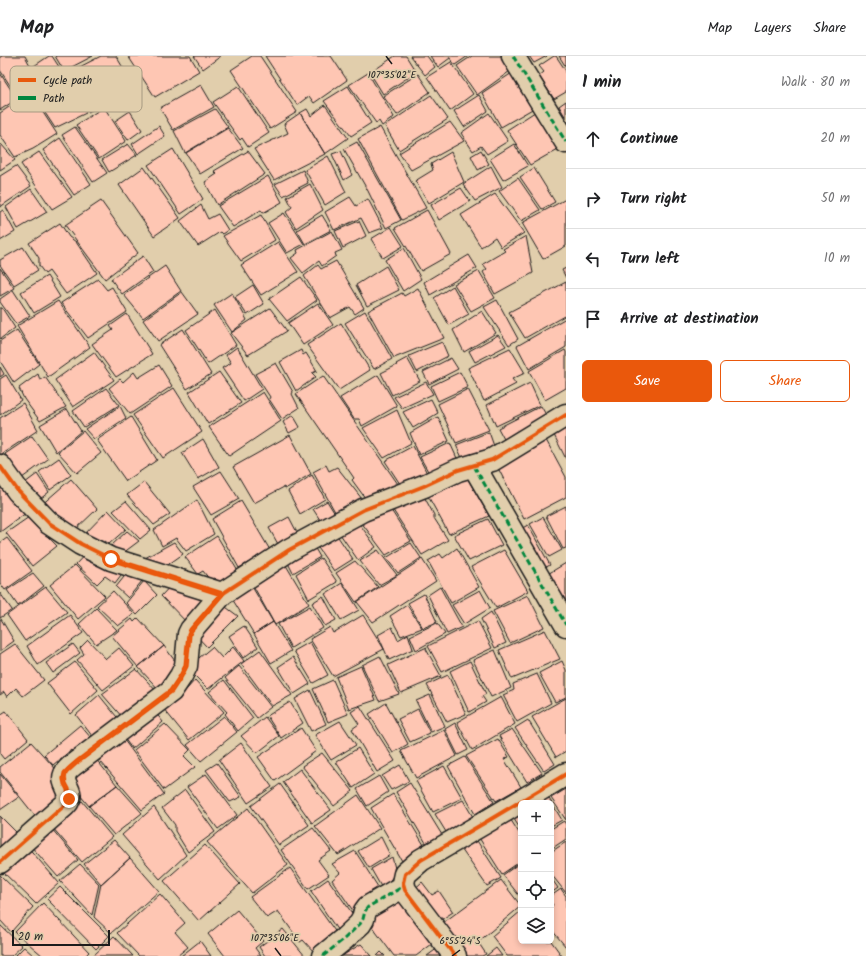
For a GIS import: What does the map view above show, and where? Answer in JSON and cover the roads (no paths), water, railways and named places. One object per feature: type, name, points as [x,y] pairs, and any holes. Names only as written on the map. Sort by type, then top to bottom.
[{"type":"street","points":[[514,56],[566,142]]},
{"type":"street","points":[[0,862],[65,805],[69,799],[69,794],[64,779],[65,773],[77,762],[171,691],[186,666],[189,634],[191,630],[222,594],[289,550],[363,510],[424,486],[458,470],[492,460],[566,414]]},
{"type":"street","points":[[0,466],[18,491],[49,523],[81,544],[111,559],[222,594]]},
{"type":"street","points":[[474,466],[566,625]]},
{"type":"street","points":[[455,956],[405,890],[403,883],[405,874],[421,860],[566,774]]},
{"type":"street","points":[[323,956],[360,924],[368,907],[404,886]]}]
